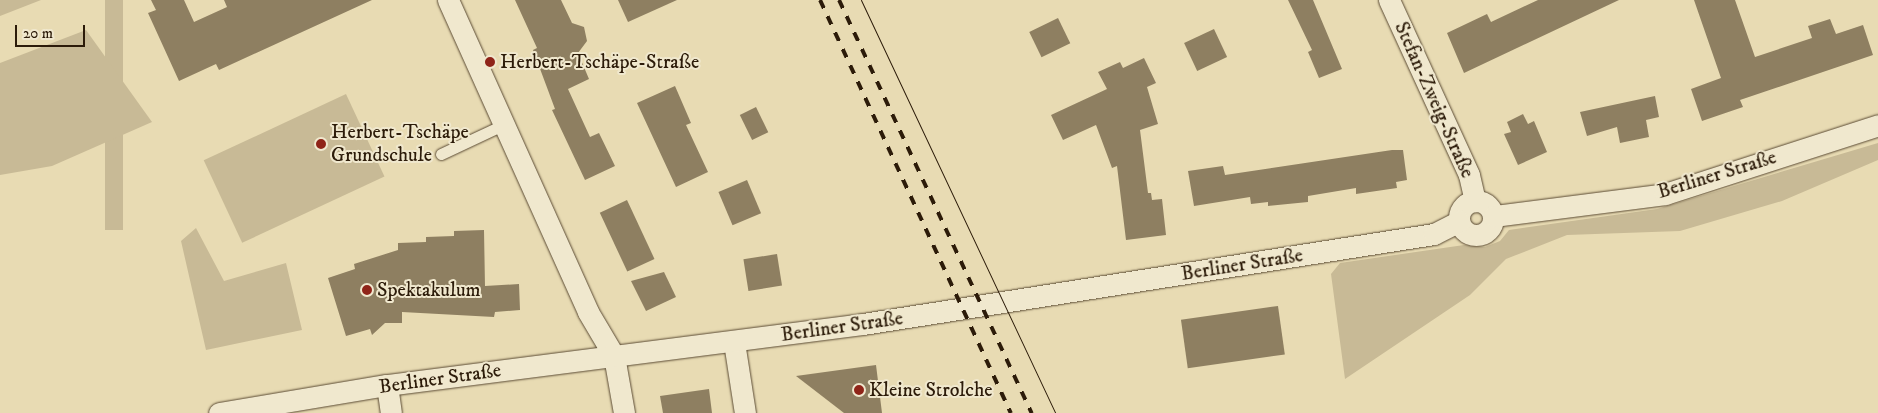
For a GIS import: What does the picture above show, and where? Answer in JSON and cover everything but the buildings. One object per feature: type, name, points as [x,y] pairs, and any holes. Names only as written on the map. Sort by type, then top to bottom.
[{"type":"street","points":[[448,0],[588,312],[614,356],[624,413]]},
{"type":"street","name":"Stefan-Zweig-Straße","points":[[1390,0],[1469,175],[1475,201]]},
{"type":"street","name":"Berliner Straße","points":[[1494,216],[1666,194],[1878,125]]},
{"type":"street","points":[[1459,221],[1464,230],[1477,236],[1489,230],[1494,216],[1488,206],[1475,201]]},
{"type":"street","name":"Berliner Straße","points":[[219,413],[387,386],[734,342],[1434,234],[1459,221],[1463,207],[1475,201]]},
{"type":"street","points":[[734,342],[745,413]]},
{"type":"street","points":[[387,386],[391,413]]},
{"type":"lane","points":[[441,154],[505,124]]},
{"type":"shaded area","points":[[0,0],[41,0],[0,16]]},
{"type":"shaded area","points":[[105,0],[123,0],[123,230],[105,230]]},
{"type":"shaded area","points":[[86,30],[152,122],[52,166],[0,175],[0,63]]},
{"type":"shaded area","points":[[346,94],[384,176],[242,243],[204,160]]},
{"type":"shaded area","points":[[1878,143],[1878,160],[1782,201],[1680,231],[1567,235],[1506,259],[1470,295],[1345,379],[1331,274],[1340,263],[1464,245],[1485,247],[1500,241],[1509,230],[1657,209]]},
{"type":"shaded area","points":[[196,228],[224,281],[286,263],[302,330],[206,350],[181,241]]},
{"type":"tram line","points":[[861,0],[1055,413]]},
{"type":"railway","points":[[820,0],[1011,413]]},
{"type":"railway","points":[[839,0],[1032,413]]},
{"type":"place","name":"Herbert-Tschäpe-Straße","points":[[490,62]]},
{"type":"place","name":"Herbert-Tschäpe Grundschule","points":[[321,144]]},
{"type":"place","name":"Spektakulum","points":[[367,290]]},
{"type":"place","name":"Kleine Strolche","points":[[859,390]]}]
